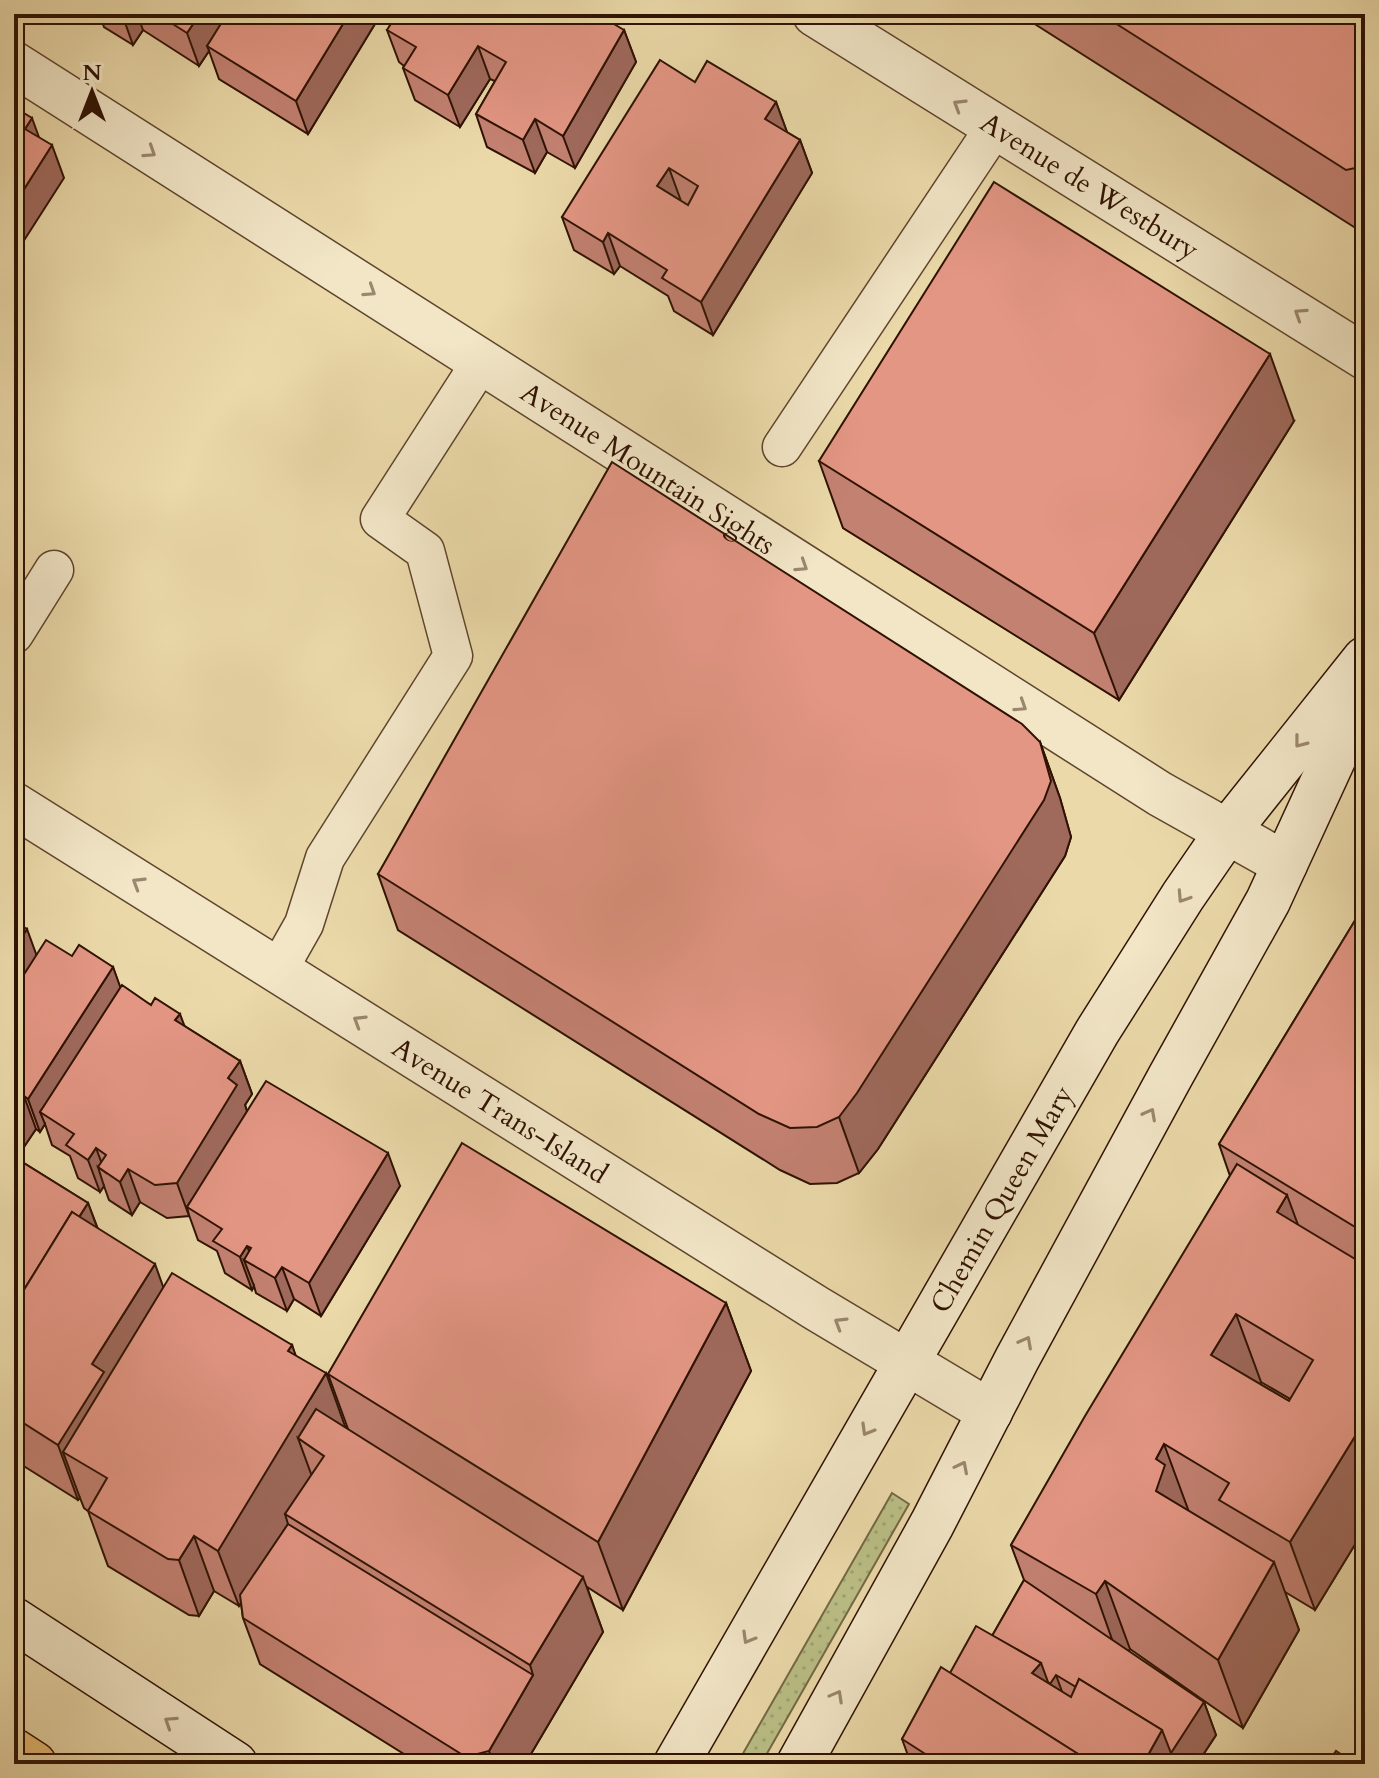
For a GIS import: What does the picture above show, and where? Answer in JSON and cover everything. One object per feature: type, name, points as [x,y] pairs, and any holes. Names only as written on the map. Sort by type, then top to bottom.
[{"type":"highway","points":[[14,1751],[34,1764]]},
{"type":"street","name":"Avenue de Westbury","points":[[815,14],[1365,357]]},
{"type":"street","name":"Avenue Mountain Sights","points":[[14,64],[1160,794],[1285,864]]},
{"type":"street","name":"Chemin Queen Mary","points":[[676,1764],[1097,1032],[1227,832],[1365,659]]},
{"type":"street","points":[[799,1764],[1261,914],[1365,690]]},
{"type":"street","name":"Avenue Trans-Island","points":[[14,805],[990,1412]]},
{"type":"street","points":[[14,1620],[235,1764]]},
{"type":"lane","points":[[782,447],[995,127]]},
{"type":"lane","points":[[278,970],[304,924],[325,858],[453,656],[425,551],[380,519],[481,362]]},
{"type":"lane","points":[[14,634],[54,570]]},
{"type":"green space","points":[[892,1493],[909,1504],[761,1764],[737,1764]]},
{"type":"building","points":[[157,14],[200,14],[187,33]]},
{"type":"building","points":[[227,14],[349,14],[296,101],[207,46]]},
{"type":"building","points":[[397,14],[597,14],[624,30],[563,136],[535,119],[523,140],[476,114],[506,62],[478,46],[448,95],[403,68],[416,47],[387,30]]},
{"type":"building","points":[[1101,14],[1365,14],[1365,166],[1346,170]]},
{"type":"building","points":[[660,60],[695,82],[707,61],[776,102],[765,119],[800,140],[701,302],[662,278],[667,270],[608,233],[603,242],[562,217]],"holes":[[[669,168],[698,186],[688,205],[657,186]]]},
{"type":"building","points":[[14,107],[32,118],[25,129],[52,145],[14,205]]},
{"type":"building","points":[[994,182],[1270,354],[1094,633],[819,461]]},
{"type":"building","points":[[612,462],[1022,724],[1040,742],[1051,781],[1044,800],[857,1093],[839,1117],[817,1127],[790,1128],[759,1114],[378,874]]},
{"type":"building","points":[[1365,904],[1365,1233],[1219,1144]]},
{"type":"building","points":[[14,921],[27,929],[14,949]]},
{"type":"building","points":[[46,940],[72,956],[79,945],[113,967],[28,1099],[24,1096],[14,1111],[14,990]]},
{"type":"building","points":[[122,985],[151,1005],[155,998],[180,1014],[175,1020],[240,1061],[228,1078],[237,1085],[177,1183],[155,1185],[128,1169],[120,1182],[98,1167],[106,1155],[96,1148],[88,1160],[66,1145],[74,1134],[40,1112]]},
{"type":"building","points":[[266,1081],[388,1153],[309,1283],[282,1267],[275,1278],[244,1260],[251,1248],[247,1246],[240,1257],[213,1241],[222,1229],[187,1207]]},
{"type":"building","points":[[462,1143],[726,1303],[598,1542],[328,1374]]},
{"type":"building","points":[[14,1157],[88,1203],[79,1217],[72,1212],[14,1306]]},
{"type":"building","points":[[1237,1164],[1287,1195],[1277,1212],[1365,1265],[1365,1420],[1290,1542],[1219,1500],[1229,1483],[1164,1444],[1156,1459],[1165,1465],[1156,1491],[1274,1562],[1218,1660],[1105,1581],[1096,1594],[1011,1545]],"holes":[[[1236,1314],[1313,1360],[1289,1401],[1211,1355]]]},
{"type":"building","points":[[72,1212],[155,1264],[92,1364],[104,1372],[58,1445],[14,1417],[14,1306]]},
{"type":"building","points":[[172,1273],[292,1345],[288,1351],[326,1373],[218,1551],[194,1536],[179,1560],[168,1559],[88,1511],[107,1478],[63,1452]]},
{"type":"building","points":[[316,1409],[583,1577],[530,1665],[285,1514],[324,1456],[298,1438]]},
{"type":"building","points":[[288,1524],[533,1675],[489,1751],[466,1757],[243,1618],[240,1595]]},
{"type":"building","points":[[1024,1580],[1204,1702],[1171,1753],[1162,1730],[1079,1679],[1076,1687],[1056,1675],[1050,1684],[1041,1663],[992,1636]]},
{"type":"building","points":[[976,1626],[1041,1663],[1032,1673],[1071,1697],[1079,1679],[1162,1730],[1143,1764],[1087,1764],[1086,1759],[950,1673]]},
{"type":"building","points":[[941,1667],[1086,1759],[1083,1764],[941,1764],[902,1739]]},
{"type":"building","points":[[1365,1706],[1365,1727],[1355,1721]]},
{"type":"building","points":[[1365,1739],[1365,1764],[1327,1764],[1336,1751],[1351,1761]]}]
